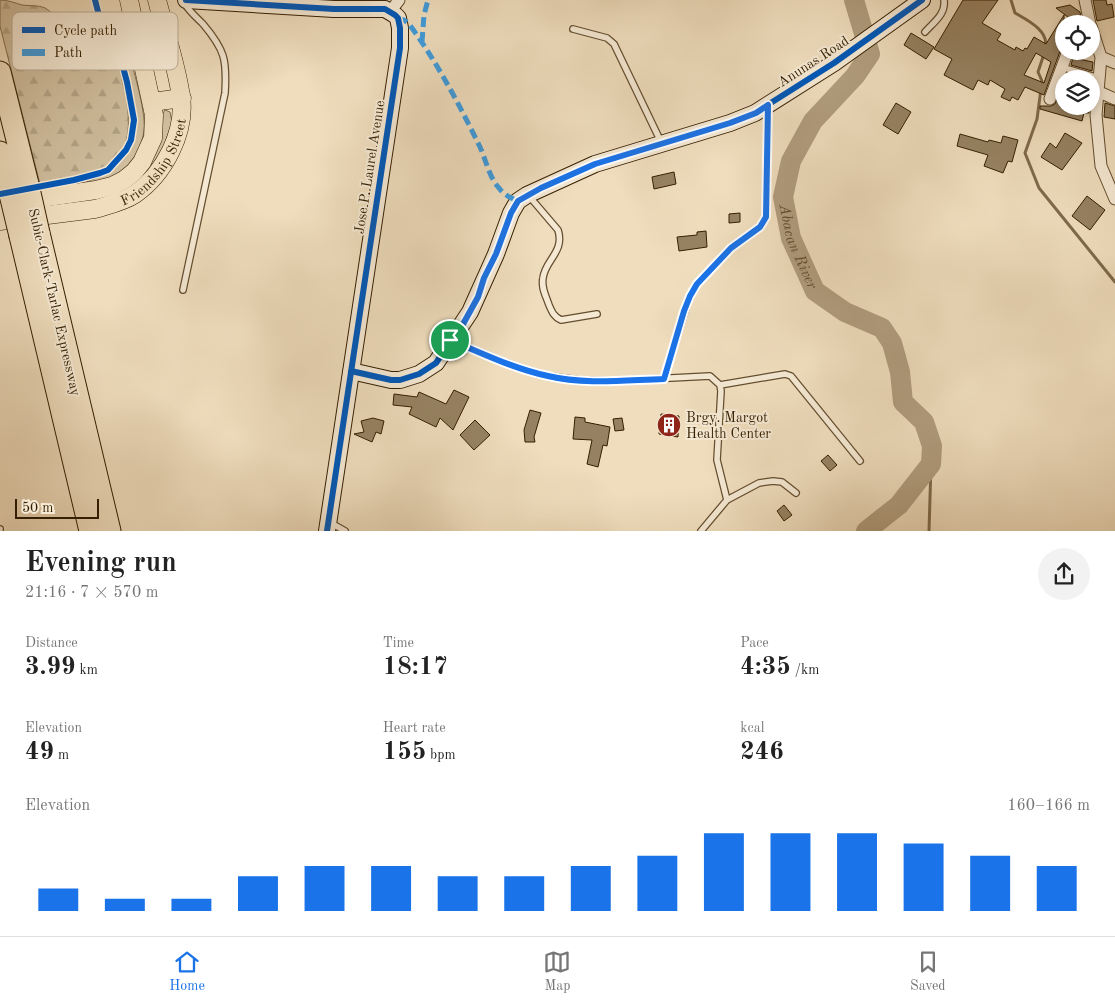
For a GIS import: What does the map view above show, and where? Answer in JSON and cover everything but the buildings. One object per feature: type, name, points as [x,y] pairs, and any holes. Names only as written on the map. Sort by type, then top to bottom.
[{"type":"highway","name":"Subic-Clark-Tarlac Expressway","points":[[0,72],[12,191]]},
{"type":"highway","name":"Subic-Clark-Tarlac Expressway","points":[[0,152],[12,191],[30,234],[110,531]]},
{"type":"highway","name":"Subic-Clark-Tarlac Expressway","points":[[30,234],[90,531]]},
{"type":"main road","name":"Friendship Street","points":[[12,191],[96,190],[112,186],[134,172],[149,149],[154,127],[152,102],[145,70]]},
{"type":"main road","name":"Friendship Street","points":[[0,221],[95,208],[123,200],[135,194],[160,168],[178,133],[182,118],[182,98],[175,70]]},
{"type":"main road","points":[[152,102],[182,98]]},
{"type":"street","name":"Jose P. Laurel Avenue","points":[[186,0],[335,4],[377,8],[394,6],[398,18],[401,37],[400,48],[328,526]]},
{"type":"street","name":"Anunas Road","points":[[351,371],[391,380],[408,378],[428,369],[436,363],[450,340],[462,326],[478,297],[511,213],[518,201],[528,194],[595,164],[736,121],[768,105],[834,63],[922,0]]},
{"type":"street","points":[[1085,0],[1087,15]]},
{"type":"street","points":[[1100,70],[1101,57],[1115,63]]},
{"type":"street","points":[[1050,99],[1065,60]]},
{"type":"street","points":[[1100,92],[1115,99]]},
{"type":"street","points":[[1096,115],[1101,166],[1115,199]]},
{"type":"lane","points":[[182,0],[222,50],[226,65],[225,93],[183,290]]},
{"type":"lane","points":[[925,32],[942,14],[944,0]]},
{"type":"lane","points":[[573,29],[607,38],[614,44],[662,144]]},
{"type":"lane","points":[[664,379],[684,311],[697,284],[731,248],[760,227],[766,217],[768,105]]},
{"type":"lane","points":[[528,194],[558,230],[560,237],[558,249],[543,276],[544,291],[553,314],[560,320],[597,314]]},
{"type":"lane","points":[[450,340],[519,368],[549,376],[588,380],[710,376],[720,385],[721,391],[717,460],[727,500]]},
{"type":"lane","points":[[720,385],[785,374],[791,376],[860,461]]},
{"type":"lane","points":[[700,531],[727,500],[759,483],[782,482],[796,493]]},
{"type":"lane","points":[[328,526],[345,531]]},
{"type":"green space","points":[[0,0],[42,7],[50,12],[12,12],[12,70],[119,70],[128,110],[128,131],[124,148],[115,160],[102,169],[85,176],[40,184],[0,26]]},
{"type":"green space","points":[[125,70],[133,70],[143,111],[144,130],[137,152],[123,171],[106,182],[43,190],[86,182],[107,174],[120,162],[133,142],[136,120]]},
{"type":"green space","points":[[165,110],[170,112],[172,122],[163,149],[145,175],[133,186],[108,199],[0,212],[112,195]]},
{"type":"waterway","name":"Abacan River","points":[[854,0],[870,54],[855,76],[813,121],[791,161],[783,197],[791,238],[815,291],[845,312],[882,328],[892,343],[900,372],[903,402],[924,422],[932,446],[931,464],[899,505],[866,531]]},
{"type":"waterway","points":[[1011,0],[1015,13],[1041,31],[1046,42],[1045,48]]},
{"type":"waterway","points":[[1044,54],[1038,72],[1042,81],[1037,119],[1025,153],[1039,188],[1115,282]]},
{"type":"waterway","points":[[929,531],[931,464]]},
{"type":"marked path","points":[[422,42],[424,15],[428,0]]},
{"type":"marked path","points":[[398,18],[409,24],[438,68],[456,99],[496,184],[505,194],[518,201]]},
{"type":"cycle path","points":[[95,0],[98,12]]},
{"type":"cycle path","points":[[186,0],[334,9],[385,9],[398,18],[400,48],[327,531]]},
{"type":"cycle path","points":[[351,371],[391,380],[400,380],[419,374],[436,363],[470,312],[496,254],[511,213],[518,201],[527,195],[595,164],[730,123],[755,113],[834,63],[922,0]]},
{"type":"cycle path","points":[[0,194],[74,180],[108,170],[126,150],[131,140],[134,120],[124,70]]},
{"type":"place","name":"Brgy. Margot Health Center","points":[[669,425]]},
{"type":"route","points":[[768,105],[766,217],[760,227],[731,248],[697,284],[684,311],[664,379],[612,381],[580,380],[549,376],[519,368],[450,340],[462,326],[478,297],[511,213],[518,201],[528,194],[595,164],[742,119],[768,105]]}]
